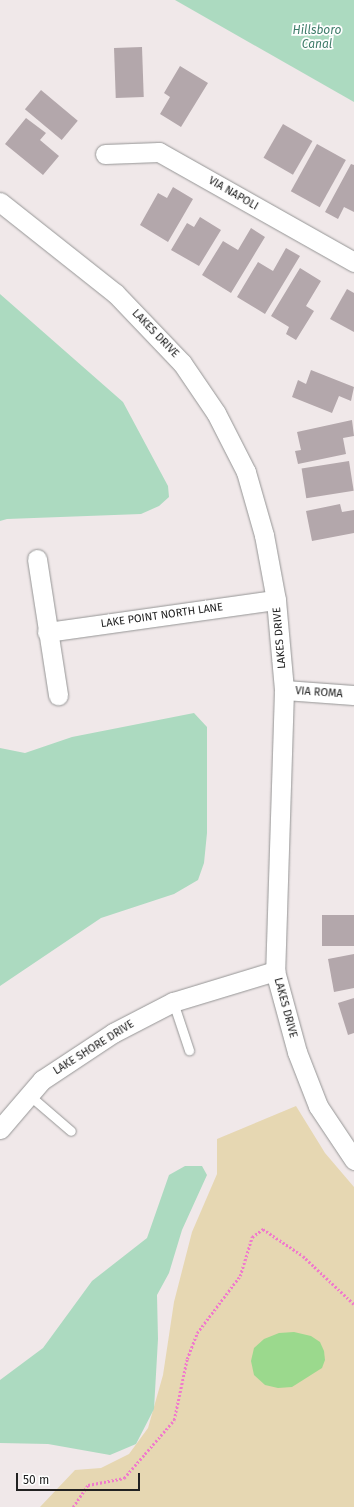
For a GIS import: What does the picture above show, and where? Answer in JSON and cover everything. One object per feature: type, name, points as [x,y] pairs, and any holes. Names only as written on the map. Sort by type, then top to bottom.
[{"type":"street","name":"VIA NAPOLI","points":[[105,154],[158,152],[354,262]]},
{"type":"street","name":"LAKES DRIVE","points":[[0,202],[115,293],[182,363],[216,413],[246,472],[264,535],[276,600],[284,690],[275,971],[297,1052],[318,1106],[354,1160]]},
{"type":"street","points":[[37,560],[58,695]]},
{"type":"street","name":"LAKE POINT NORTH LANE","points":[[47,632],[276,600]]},
{"type":"street","name":"VIA ROMA","points":[[284,690],[354,695]]},
{"type":"street","name":"LAKE SHORE DRIVE","points":[[0,1129],[42,1080],[113,1033],[173,1002],[275,971]]},
{"type":"lane","points":[[173,1002],[189,1050]]},
{"type":"lane","points":[[29,1095],[71,1131]]},
{"type":"path","points":[[73,1507],[88,1485],[124,1478],[174,1420],[187,1358],[197,1333],[240,1276],[252,1237],[263,1229],[303,1256],[354,1304]]},
{"type":"shaded area","points":[[296,1106],[325,1153],[354,1187],[354,1507],[40,1507],[75,1470],[101,1468],[129,1454],[148,1428],[163,1375],[174,1302],[192,1232],[217,1174],[217,1139]]},
{"type":"green space","points":[[294,1332],[311,1336],[320,1342],[324,1351],[325,1360],[322,1368],[292,1387],[278,1388],[265,1385],[254,1375],[251,1361],[254,1348],[264,1339],[279,1333]]},
{"type":"water","name":"Hillsboro Canal","points":[[175,0],[354,0],[354,102]]},
{"type":"water","points":[[0,294],[123,402],[168,486],[169,497],[159,506],[141,514],[7,519],[0,521]]},
{"type":"water","points":[[194,713],[207,727],[207,833],[204,863],[198,880],[174,894],[101,918],[0,986],[0,748],[25,753],[72,737]]},
{"type":"water","points":[[185,1166],[202,1166],[207,1175],[182,1230],[169,1273],[157,1295],[158,1339],[154,1409],[136,1444],[110,1455],[48,1444],[0,1443],[0,1380],[43,1348],[92,1281],[147,1238],[169,1175]]},
{"type":"building","points":[[142,47],[144,97],[116,98],[114,48]]},
{"type":"building","points":[[180,66],[208,83],[181,127],[160,114],[170,97],[164,93]]},
{"type":"building","points":[[41,90],[78,121],[62,140],[25,109]]},
{"type":"building","points":[[26,118],[46,133],[40,140],[59,156],[43,175],[5,144]]},
{"type":"building","points":[[283,124],[312,141],[293,175],[264,158]]},
{"type":"building","points":[[317,144],[346,160],[320,207],[291,191]]},
{"type":"building","points":[[351,164],[354,165],[354,212],[344,207],[338,219],[325,212]]},
{"type":"building","points":[[173,187],[193,199],[168,242],[140,225],[158,193],[167,198]]},
{"type":"building","points":[[200,217],[221,230],[199,266],[171,250],[187,223],[194,227]]},
{"type":"building","points":[[251,228],[265,237],[231,293],[202,275],[223,241],[238,250]]},
{"type":"building","points":[[286,248],[300,256],[265,314],[237,297],[258,262],[273,271]]},
{"type":"building","points":[[300,268],[321,281],[306,306],[314,311],[296,340],[286,334],[289,327],[271,316]]},
{"type":"building","points":[[347,289],[354,293],[354,332],[330,319]]},
{"type":"building","points":[[311,370],[354,387],[351,401],[339,396],[332,413],[292,397],[298,380],[306,384]]},
{"type":"building","points":[[352,420],[354,436],[343,438],[346,454],[298,464],[295,451],[301,450],[297,432]]},
{"type":"building","points":[[349,461],[354,491],[306,498],[302,469]]},
{"type":"building","points":[[340,504],[342,512],[354,510],[354,533],[312,541],[306,511]]},
{"type":"building","points":[[322,915],[354,915],[354,946],[322,946]]},
{"type":"building","points":[[354,954],[354,988],[334,992],[328,959]]},
{"type":"building","points":[[354,998],[354,1033],[348,1035],[338,1003]]}]
